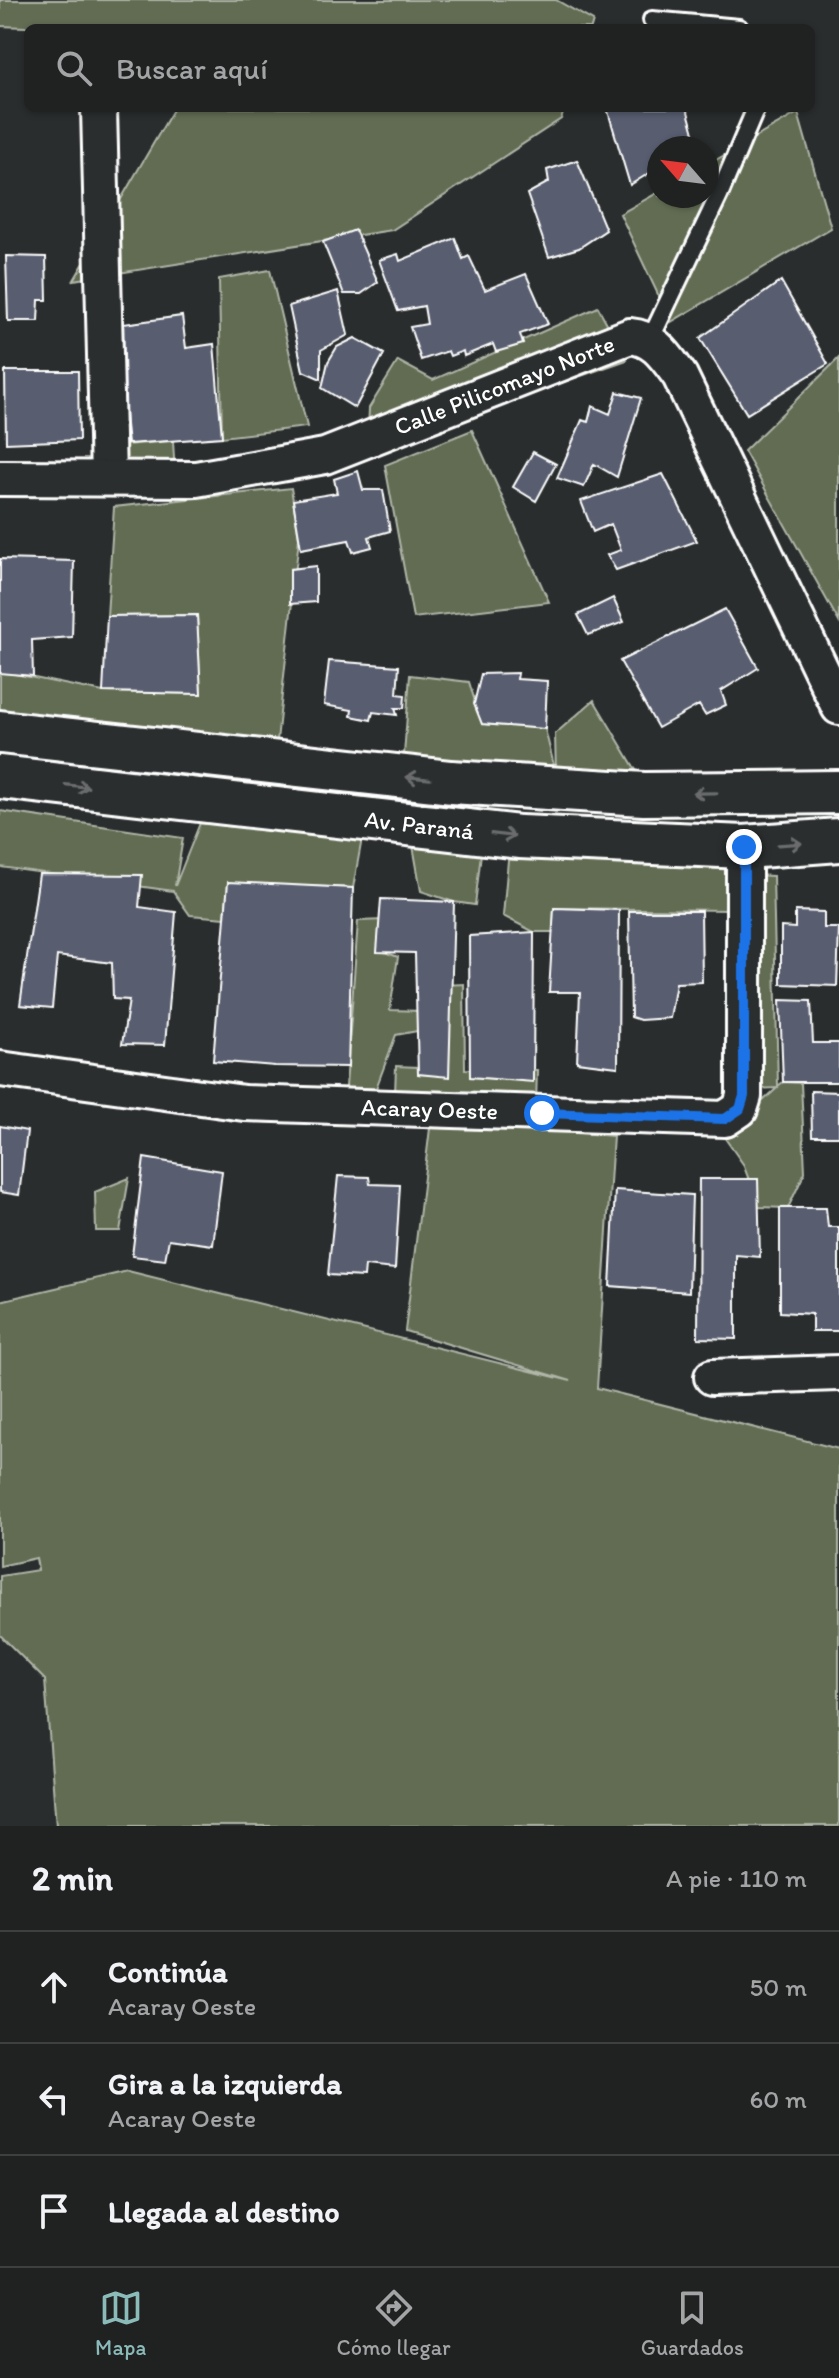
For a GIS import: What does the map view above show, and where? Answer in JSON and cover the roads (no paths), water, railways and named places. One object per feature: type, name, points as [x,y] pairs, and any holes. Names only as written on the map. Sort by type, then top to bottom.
[{"type":"street","points":[[99,112],[108,478]]},
{"type":"street","name":"Calle Pilicomayo Norte","points":[[0,478],[196,479],[325,456],[630,336],[650,340],[680,376],[839,707]]},
{"type":"street","name":"Av. Paraná","points":[[0,732],[451,782],[644,794],[839,792]]},
{"type":"street","points":[[312,813],[314,767]]},
{"type":"street","name":"Av. Paraná","points":[[0,777],[520,837],[744,847],[839,840]]},
{"type":"street","name":"Acaray Oeste","points":[[0,1069],[244,1103],[725,1119],[740,1109],[744,1096],[744,847]]},
{"type":"street","points":[[712,1377],[839,1373]]},
{"type":"lane","points":[[652,20],[696,24]]},
{"type":"lane","points":[[650,340],[720,193],[754,112]]}]
